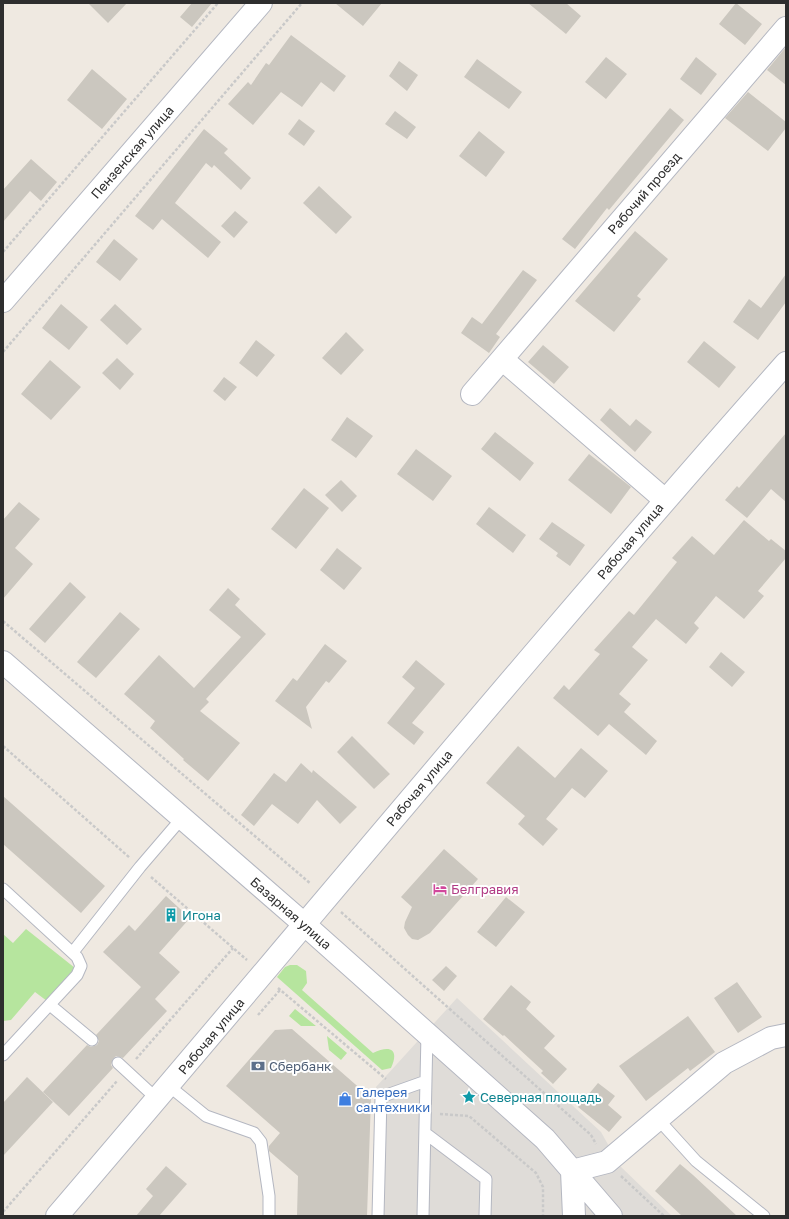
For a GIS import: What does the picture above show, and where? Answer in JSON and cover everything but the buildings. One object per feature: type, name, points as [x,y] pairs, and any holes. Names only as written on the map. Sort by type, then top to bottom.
[{"type":"street","name":"Пензенская улица","points":[[3,301],[261,3]]},
{"type":"street","name":"Рабочий проезд","points":[[472,394],[786,28]]},
{"type":"street","points":[[502,359],[665,500]]},
{"type":"street","name":"Рабочая улица","points":[[57,1216],[665,500],[786,363]]},
{"type":"street","name":"Базарная улица","points":[[3,662],[304,924],[545,1139],[611,1216]]},
{"type":"street","points":[[574,1216],[572,1171],[606,1162],[724,1062],[771,1038],[786,1034]]},
{"type":"lane","points":[[73,952],[140,867],[182,818]]},
{"type":"lane","points":[[3,889],[73,952],[80,961],[80,971],[3,1055]]},
{"type":"lane","points":[[50,1005],[92,1040]]},
{"type":"lane","points":[[422,1216],[427,1034]]},
{"type":"lane","points":[[118,1063],[163,1092],[206,1116],[254,1133],[261,1142],[269,1196],[268,1216]]},
{"type":"lane","points":[[378,1216],[381,1097],[426,1081]]},
{"type":"lane","points":[[657,1118],[696,1161],[764,1216]]},
{"type":"lane","points":[[425,1133],[486,1179],[485,1216]]},
{"type":"path","points":[[3,252],[218,3]]},
{"type":"path","points":[[3,352],[302,3]]},
{"type":"green space","points":[[26,929],[75,968],[47,1001],[35,992],[11,1020],[3,1021],[3,934],[13,943]]},
{"type":"green space","points":[[297,965],[306,971],[307,983],[302,990],[373,1053],[384,1049],[391,1050],[393,1052],[394,1056],[391,1068],[382,1070],[277,977],[285,967]]},
{"type":"green space","points":[[295,1009],[316,1026],[301,1026],[289,1016]]},
{"type":"green space","points":[[327,1036],[347,1053],[341,1060],[329,1050]]},
{"type":"shaded area","name":"Северная площадь","points":[[457,998],[601,1132],[620,1166],[672,1216],[374,1216],[376,1087]]},
{"type":"place","name":"Белгравия","points":[[440,889]]},
{"type":"place","name":"Игона","points":[[171,915]]},
{"type":"place","name":"Сбербанк","points":[[258,1066]]},
{"type":"place","name":"Северная площадь","points":[[469,1097]]},
{"type":"place","name":"Галерея сантехники","points":[[345,1099]]}]
